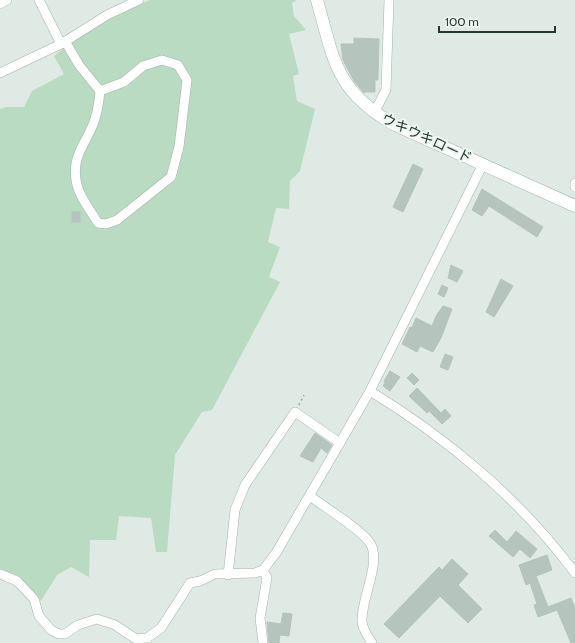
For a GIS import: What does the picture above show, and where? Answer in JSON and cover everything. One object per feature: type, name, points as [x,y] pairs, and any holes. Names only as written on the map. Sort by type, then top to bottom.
[{"type":"street","points":[[0,4],[7,0]]},
{"type":"street","points":[[39,0],[78,65],[100,91],[98,106],[92,127],[74,164],[77,186],[86,203],[98,223],[106,224],[117,220],[171,177],[178,147],[187,80],[178,65],[162,60],[143,66],[124,82],[100,91]]},
{"type":"street","points":[[0,73],[63,42],[107,14],[139,0]]},
{"type":"street","name":"ウキウキロード","points":[[317,0],[340,74],[347,86],[374,113],[393,124],[575,206]]},
{"type":"street","points":[[374,113],[386,90],[388,0]]},
{"type":"street","points":[[0,574],[16,581],[34,599],[39,616],[51,630],[59,634],[64,634],[78,625],[97,619],[115,625],[136,639],[147,638],[161,628],[172,615],[190,583],[200,581],[215,574],[228,575],[255,573],[263,570],[285,539],[370,391],[482,164]]},
{"type":"street","points":[[370,391],[438,437],[502,491],[544,536],[575,573]]},
{"type":"street","points":[[228,575],[234,510],[252,474],[295,412],[340,443]]},
{"type":"street","points":[[310,496],[360,533],[370,543],[374,554],[364,600],[362,622],[372,643]]},
{"type":"street","points":[[263,570],[267,578],[260,618],[263,643]]},
{"type":"path","points":[[295,412],[304,395]]},
{"type":"green space","points":[[150,0],[297,0],[292,3],[294,16],[306,30],[289,34],[299,74],[293,76],[297,101],[315,109],[300,171],[290,181],[289,209],[276,208],[268,242],[280,247],[269,277],[280,282],[212,410],[202,412],[175,455],[167,552],[156,552],[151,518],[119,516],[116,540],[90,540],[89,577],[71,567],[57,575],[41,601],[12,575],[0,570],[0,109],[6,107],[24,107],[32,91],[64,74],[54,56],[78,37],[112,15]]},
{"type":"building","points":[[354,38],[379,39],[378,80],[375,80],[375,92],[364,93],[354,81],[343,60],[341,44],[354,44]]},
{"type":"building","points":[[413,164],[423,169],[403,212],[393,207]]},
{"type":"building","points":[[482,189],[543,227],[537,237],[489,206],[482,216],[472,210]]},
{"type":"building","points":[[72,212],[80,212],[80,222],[72,222]]},
{"type":"building","points":[[451,265],[463,271],[457,282],[448,278]]},
{"type":"building","points":[[501,279],[513,286],[494,317],[486,312]]},
{"type":"building","points":[[442,285],[448,288],[444,297],[438,294]]},
{"type":"building","points":[[443,306],[452,309],[441,338],[433,352],[420,346],[417,352],[402,344],[410,327],[412,328],[416,318],[432,326],[436,316]]},
{"type":"building","points":[[445,354],[453,357],[448,370],[440,367]]},
{"type":"building","points":[[390,371],[400,377],[390,391],[383,386],[385,383],[384,381]]},
{"type":"building","points":[[412,373],[419,380],[414,385],[407,378]]},
{"type":"building","points":[[417,388],[441,413],[445,409],[451,416],[442,424],[429,411],[427,413],[409,396]]},
{"type":"building","points":[[315,433],[332,445],[327,453],[321,448],[313,462],[300,456]]},
{"type":"building","points":[[495,530],[507,542],[516,531],[537,549],[530,558],[520,549],[513,557],[489,536]]},
{"type":"building","points":[[547,555],[552,570],[536,576],[548,607],[571,598],[575,608],[575,643],[571,643],[557,610],[538,617],[534,605],[537,604],[530,583],[526,585],[519,565]]},
{"type":"building","points":[[452,559],[468,574],[458,585],[482,609],[468,623],[440,596],[399,638],[384,624],[439,567],[442,570]]},
{"type":"building","points":[[283,613],[292,614],[289,636],[280,635],[279,643],[269,643],[267,622],[281,624]]}]
